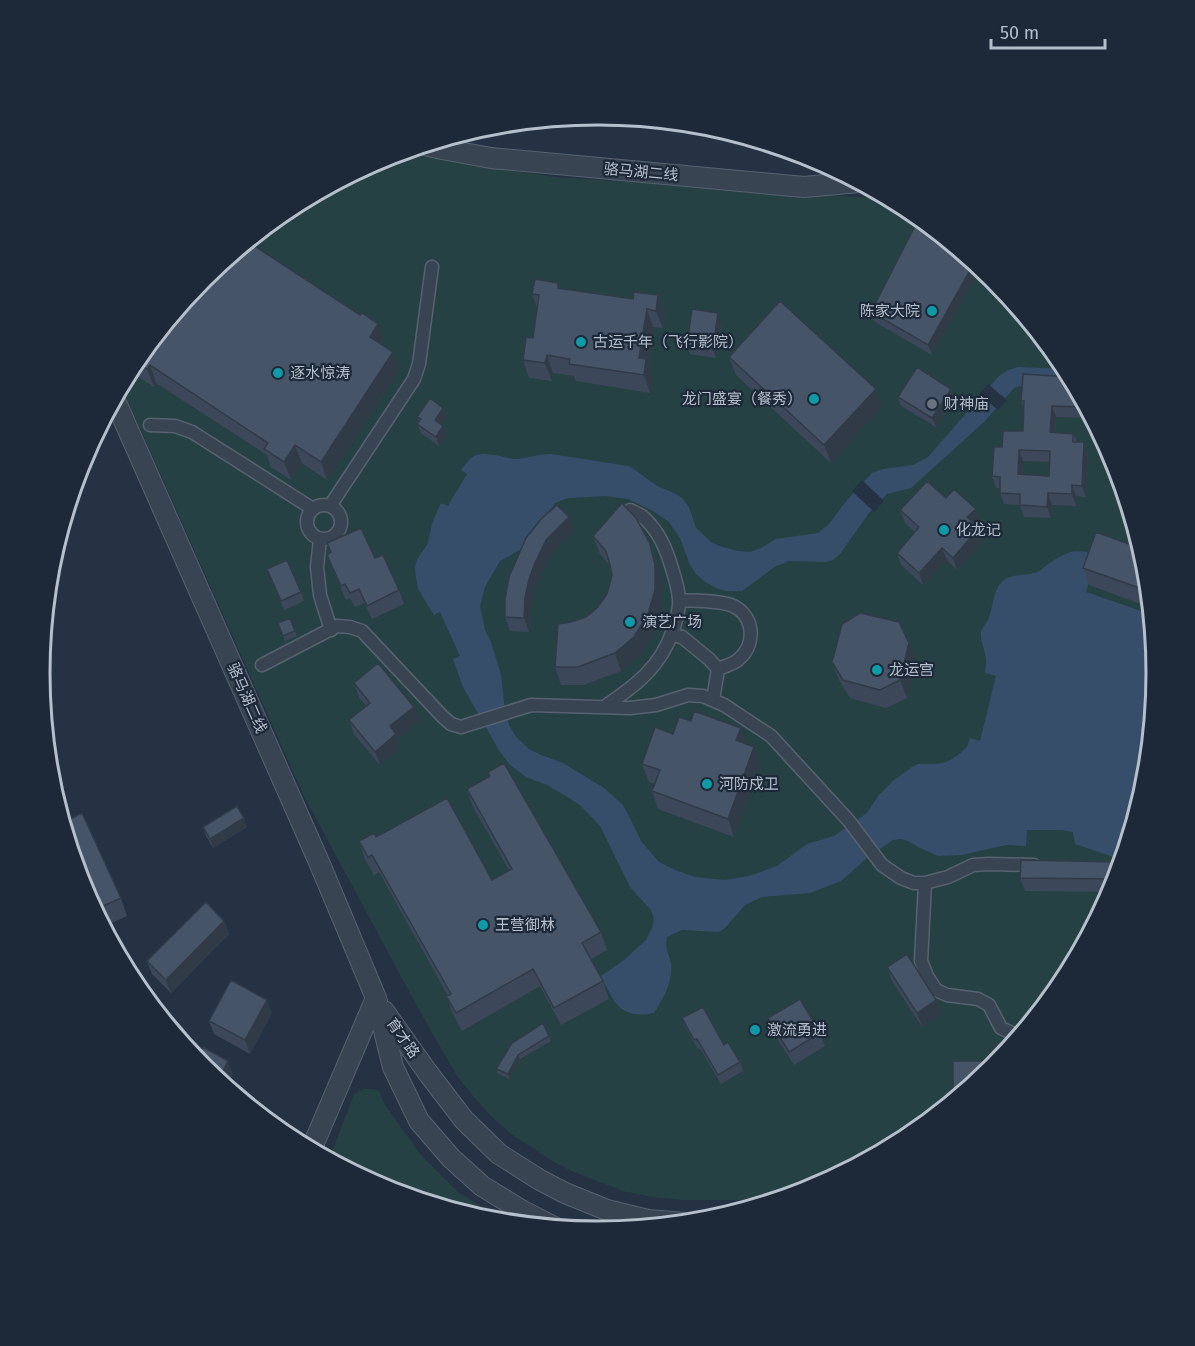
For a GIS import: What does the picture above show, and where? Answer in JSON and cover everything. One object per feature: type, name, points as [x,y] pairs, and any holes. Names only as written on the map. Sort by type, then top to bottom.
[{"type":"street","name":"骆马湖二线","points":[[440,149],[491,158],[804,187],[843,183]]},
{"type":"street","points":[[330,506],[414,379],[419,364],[432,267]]},
{"type":"street","name":"骆马湖二线","points":[[118,408],[319,862],[376,998]]},
{"type":"street","points":[[150,425],[175,426],[192,432],[313,508]]},
{"type":"street","points":[[330,506],[339,513],[342,519],[341,525],[336,535],[320,539],[308,529],[307,518],[313,508],[330,506]]},
{"type":"street","points":[[604,706],[630,690],[649,672],[663,654],[678,614],[679,600],[676,581],[667,553],[656,532],[642,515],[630,510]]},
{"type":"street","points":[[320,539],[316,567],[320,595],[331,630]]},
{"type":"street","points":[[679,600],[729,605],[742,611],[749,620],[751,640],[746,652],[738,661],[718,669]]},
{"type":"street","points":[[262,665],[337,626],[350,627],[362,631],[443,717],[451,724],[461,727],[531,705],[630,708],[688,695],[703,696],[724,705],[771,736],[849,821],[882,865],[900,878],[914,883],[926,883],[948,877],[973,866],[1047,865]]},
{"type":"street","points":[[671,635],[682,637],[718,669]]},
{"type":"street","points":[[713,700],[718,669]]},
{"type":"street","points":[[926,883],[921,961],[927,976],[936,990],[947,995],[978,999],[989,1005],[1001,1028],[1011,1033]]},
{"type":"street","points":[[314,1142],[376,998]]},
{"type":"street","name":"育才路","points":[[376,998],[464,1120],[499,1154],[565,1193],[607,1210],[643,1219]]},
{"type":"street","name":"育才路","points":[[376,998],[393,1067],[419,1121],[451,1158],[482,1186],[534,1217]]},
{"type":"green space","points":[[422,154],[456,162],[555,177],[872,198],[902,217],[959,261],[1010,312],[1032,339],[1072,399],[1104,463],[1127,531],[1135,566],[1141,601],[1146,673],[1141,745],[1135,780],[1127,815],[1104,883],[1072,947],[1053,977],[1010,1034],[985,1060],[959,1085],[902,1129],[871,1148],[807,1179],[746,1200],[682,1200],[653,1197],[626,1192],[574,1172],[552,1161],[511,1134],[489,1114],[457,1076],[304,796],[125,395],[163,339],[185,312],[236,261],[293,217],[324,198],[388,167]]},
{"type":"green space","points":[[363,1089],[379,1091],[385,1105],[421,1155],[457,1191],[484,1208],[421,1192],[332,1152],[354,1094]]},
{"type":"water","points":[[1018,367],[1053,368],[1064,387],[1021,386],[1014,388],[984,422],[911,488],[887,494],[869,513],[840,554],[833,560],[825,562],[789,561],[776,566],[742,591],[726,591],[705,582],[696,574],[690,565],[680,538],[669,522],[653,511],[628,499],[605,496],[568,498],[555,503],[525,547],[500,561],[485,587],[480,606],[485,630],[501,675],[509,725],[516,737],[529,749],[563,763],[604,788],[622,804],[641,841],[659,862],[695,877],[725,880],[749,876],[777,866],[807,844],[834,836],[867,813],[879,795],[912,767],[918,764],[947,762],[967,747],[970,738],[980,741],[996,676],[985,673],[986,659],[981,634],[999,586],[1007,578],[1038,571],[1068,553],[1081,551],[1089,553],[1097,556],[1086,592],[1142,611],[1144,637],[1146,673],[1141,745],[1127,815],[1113,857],[1075,844],[1073,832],[1062,830],[1027,830],[1026,846],[1006,845],[962,855],[938,856],[908,841],[893,840],[868,857],[841,881],[810,893],[762,897],[745,905],[719,932],[682,930],[667,937],[666,947],[671,970],[669,984],[661,1002],[654,1013],[633,1014],[626,1011],[610,994],[601,976],[624,960],[646,940],[654,918],[651,910],[630,887],[600,826],[580,805],[545,784],[526,777],[510,765],[500,752],[463,687],[453,659],[460,656],[440,612],[434,615],[418,589],[416,578],[417,560],[428,543],[432,524],[441,503],[448,506],[467,474],[461,470],[470,459],[480,454],[517,459],[551,454],[628,466],[657,486],[682,498],[689,507],[696,528],[711,542],[722,547],[750,552],[776,539],[818,533],[829,524],[872,473],[883,469],[913,465],[928,457],[999,376]]},
{"type":"pier","points":[[988,384],[1007,400],[998,410],[979,394]]},
{"type":"pier","points":[[862,480],[884,501],[874,512],[852,491]]},
{"type":"building","points":[[915,226],[969,271],[928,345],[871,312]]},
{"type":"building","points":[[254,246],[360,315],[362,313],[378,324],[370,337],[393,352],[321,462],[295,445],[284,462],[264,449],[268,443],[150,365],[147,369],[144,367],[185,312]]},
{"type":"building","points":[[535,279],[558,283],[558,288],[633,299],[634,292],[658,295],[656,311],[647,309],[639,358],[646,359],[644,375],[569,364],[570,359],[547,355],[545,363],[523,360],[526,337],[533,338],[539,295],[532,294]]},
{"type":"building","points":[[780,301],[876,389],[824,445],[729,357]]},
{"type":"building","points":[[692,309],[718,313],[713,349],[687,345]]},
{"type":"building","points":[[917,367],[951,389],[932,418],[898,397]]},
{"type":"building","points":[[1023,374],[1058,376],[1076,407],[1052,406],[1050,432],[1073,434],[1073,442],[1084,442],[1082,486],[1072,485],[1072,494],[1048,493],[1047,507],[1020,505],[1020,494],[1000,493],[1000,477],[992,476],[994,447],[1002,447],[1003,431],[1023,431],[1024,401],[1021,401]],"holes":[[[1019,450],[1050,451],[1049,476],[1018,474]]]},
{"type":"building","points":[[430,398],[443,408],[435,420],[443,426],[436,437],[417,424],[421,419],[417,417]]},
{"type":"building","points":[[927,481],[946,498],[954,489],[976,509],[967,517],[979,528],[953,558],[942,548],[919,573],[897,553],[919,527],[900,510]]},
{"type":"building","points":[[622,503],[636,518],[650,544],[655,565],[655,590],[648,614],[634,637],[615,653],[578,667],[555,667],[558,624],[586,617],[598,607],[607,594],[612,575],[610,565],[606,551],[593,536]]},
{"type":"building","points":[[557,505],[569,517],[546,540],[535,563],[525,598],[524,618],[505,617],[509,577],[526,538],[542,518]]},
{"type":"building","points":[[361,528],[375,558],[383,555],[399,590],[367,606],[359,589],[350,593],[345,584],[341,586],[327,555],[331,552],[327,543]]},
{"type":"building","points":[[1096,532],[1130,544],[1139,588],[1083,568]]},
{"type":"building","points":[[287,560],[301,592],[281,601],[267,569]]},
{"type":"building","name":"龙运宫","points":[[860,613],[899,622],[909,643],[900,680],[880,690],[843,680],[832,662],[842,624]]},
{"type":"building","points":[[290,618],[295,631],[283,636],[278,623]]},
{"type":"building","points":[[378,663],[414,707],[390,726],[396,734],[375,752],[349,720],[370,703],[354,683]]},
{"type":"building","points":[[694,711],[741,728],[736,740],[754,747],[728,819],[652,791],[660,770],[642,764],[655,727],[673,734],[679,717],[691,721]]},
{"type":"building","points":[[504,763],[601,932],[582,943],[603,981],[554,1008],[533,969],[456,1013],[446,996],[451,994],[372,855],[368,857],[359,841],[374,833],[376,837],[447,798],[492,880],[512,869],[467,789],[490,776],[488,772]]},
{"type":"building","points":[[237,806],[244,818],[210,839],[203,827]]},
{"type":"building","points":[[82,813],[121,898],[102,906],[91,883],[69,819]]},
{"type":"building","points":[[1021,860],[1111,862],[1105,879],[1020,878]]},
{"type":"building","points":[[206,902],[224,921],[166,980],[147,961]]},
{"type":"building","points":[[907,954],[936,1000],[917,1013],[887,967]]},
{"type":"building","points":[[231,980],[267,1000],[245,1040],[209,1021]]},
{"type":"building","points":[[800,999],[820,1033],[789,1052],[768,1018]]},
{"type":"building","points":[[703,1007],[724,1045],[728,1042],[740,1062],[718,1075],[682,1018]]},
{"type":"building","points":[[543,1023],[549,1036],[518,1055],[508,1074],[496,1069],[512,1043]]},
{"type":"building","points":[[203,1047],[228,1061],[222,1072],[210,1060],[201,1051]]},
{"type":"building","points":[[953,1061],[984,1061],[953,1090]]},
{"type":"place","name":"陈家大院","points":[[932,311]]},
{"type":"place","name":"古运千年（飞行影院）","points":[[581,342]]},
{"type":"place","name":"逐水惊涛","points":[[278,373]]},
{"type":"place","name":"龙门盛宴（餐秀）","points":[[814,399]]},
{"type":"place","name":"财神庙","points":[[932,404]]},
{"type":"place","name":"化龙记","points":[[944,530]]},
{"type":"place","name":"演艺广场","points":[[630,622]]},
{"type":"place","name":"龙运宫","points":[[877,670]]},
{"type":"place","name":"河防戍卫","points":[[707,784]]},
{"type":"place","name":"王营御林","points":[[483,925]]},
{"type":"place","name":"激流勇进","points":[[755,1030]]}]
